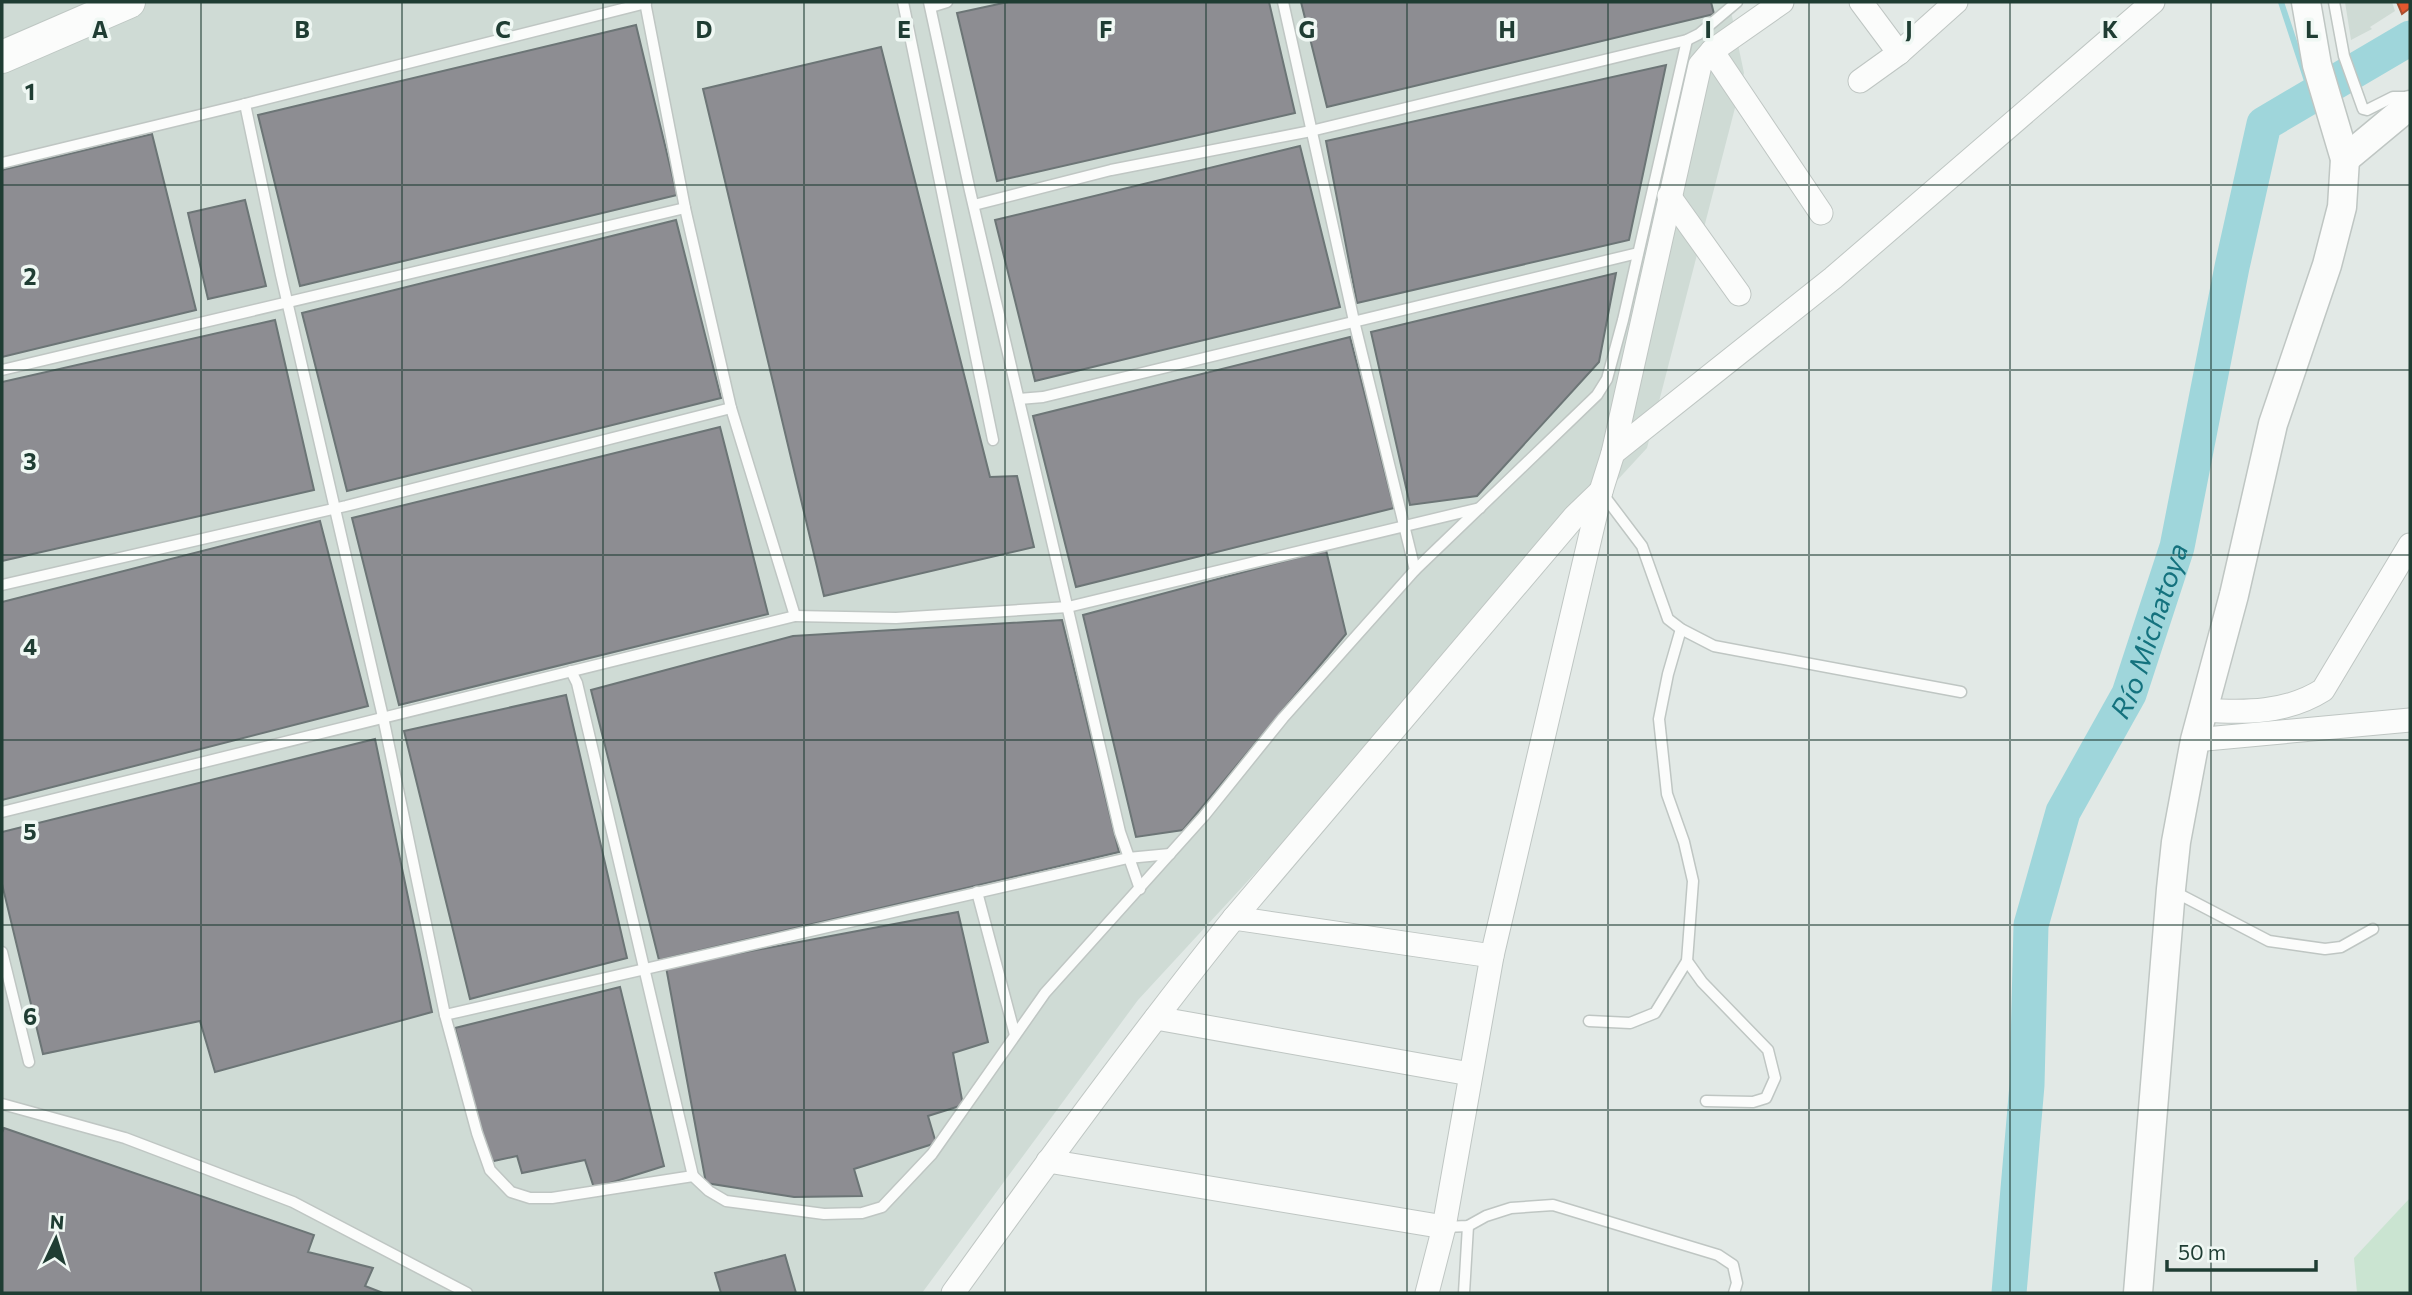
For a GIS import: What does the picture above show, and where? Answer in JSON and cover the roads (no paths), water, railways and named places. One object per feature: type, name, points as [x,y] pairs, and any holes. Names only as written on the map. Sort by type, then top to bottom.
[{"type":"main road","points":[[2,57],[126,2]]},
{"type":"street","points":[[1427,1293],[1444,1227],[1492,956],[1601,491],[1613,453],[1700,65],[1712,51],[1782,2]]},
{"type":"street","points":[[1861,2],[1899,52]]},
{"type":"street","points":[[1860,81],[1899,52],[1956,2]]},
{"type":"street","points":[[1613,453],[1833,278],[2153,2]]},
{"type":"street","points":[[2138,1293],[2171,889],[2176,842],[2195,740],[2234,595],[2273,424],[2327,265],[2342,207],[2345,159],[2317,65],[2306,2]]},
{"type":"street","points":[[1712,51],[1821,213]]},
{"type":"street","points":[[2345,159],[2410,105]]},
{"type":"street","points":[[1669,196],[1739,294]]},
{"type":"street","points":[[953,1293],[1048,1161],[1234,918],[1567,526],[1601,491]]},
{"type":"street","points":[[2203,710],[2243,713],[2276,709],[2309,699],[2323,690],[2410,545]]},
{"type":"street","points":[[2195,740],[2410,720]]},
{"type":"street","points":[[1234,918],[1492,956]]},
{"type":"street","points":[[1156,1018],[1470,1073]]},
{"type":"street","points":[[1048,1161],[1444,1227]]},
{"type":"lane","points":[[2,163],[645,2],[685,208],[731,408],[795,616]]},
{"type":"lane","points":[[903,2],[993,440]]},
{"type":"lane","points":[[947,2],[930,4],[1068,607],[1128,858],[1140,888]]},
{"type":"lane","points":[[1283,2],[1354,321],[1415,570]]},
{"type":"lane","points":[[974,205],[1111,170],[1311,131],[1687,40],[1699,34],[1737,2]]},
{"type":"lane","points":[[2334,2],[2344,56],[2363,109],[2368,110],[2393,97],[2410,97]]},
{"type":"lane","points":[[571,671],[577,683],[693,1177],[726,1201],[824,1213],[862,1213],[882,1207],[932,1154],[1045,993],[1170,854],[1283,718],[1415,570],[1597,395],[1607,379],[1687,40]]},
{"type":"lane","points":[[245,104],[383,718],[444,1015],[490,1170],[511,1192],[530,1198],[552,1198],[693,1177]]},
{"type":"lane","points":[[2,370],[685,208]]},
{"type":"lane","points":[[1019,399],[1043,397],[1638,253]]},
{"type":"lane","points":[[2,585],[335,508],[731,408]]},
{"type":"lane","points":[[1601,491],[1642,546],[1668,619],[1681,629],[1714,646],[1961,692]]},
{"type":"lane","points":[[2,812],[795,616],[896,618],[1068,607],[1404,524],[1481,508]]},
{"type":"lane","points":[[1589,1021],[1630,1023],[1655,1013],[1687,961],[1693,881],[1684,842],[1667,794],[1660,719],[1668,674],[1681,629]]},
{"type":"lane","points":[[444,1015],[1128,858],[1170,854]]},
{"type":"lane","points":[[2171,889],[2193,904],[2269,941],[2325,949],[2341,947],[2373,929]]},
{"type":"lane","points":[[977,892],[1015,1035]]},
{"type":"lane","points":[[2,952],[29,1062]]},
{"type":"lane","points":[[1687,961],[1702,982],[1768,1050],[1775,1078],[1766,1098],[1753,1102],[1706,1101]]},
{"type":"lane","points":[[2,1104],[125,1138],[293,1202],[467,1293]]},
{"type":"lane","points":[[1444,1227],[1468,1226],[1486,1216],[1511,1208],[1553,1205],[1718,1255],[1733,1265],[1737,1283],[1734,1293]]},
{"type":"lane","points":[[1464,1293],[1468,1226]]},
{"type":"waterway","points":[[2281,2],[2310,90]]},
{"type":"waterway","name":"Río Michatoya","points":[[2009,1293],[2027,1085],[2031,925],[2063,812],[2129,694],[2177,547],[2232,267],[2264,124],[2410,38]]}]
